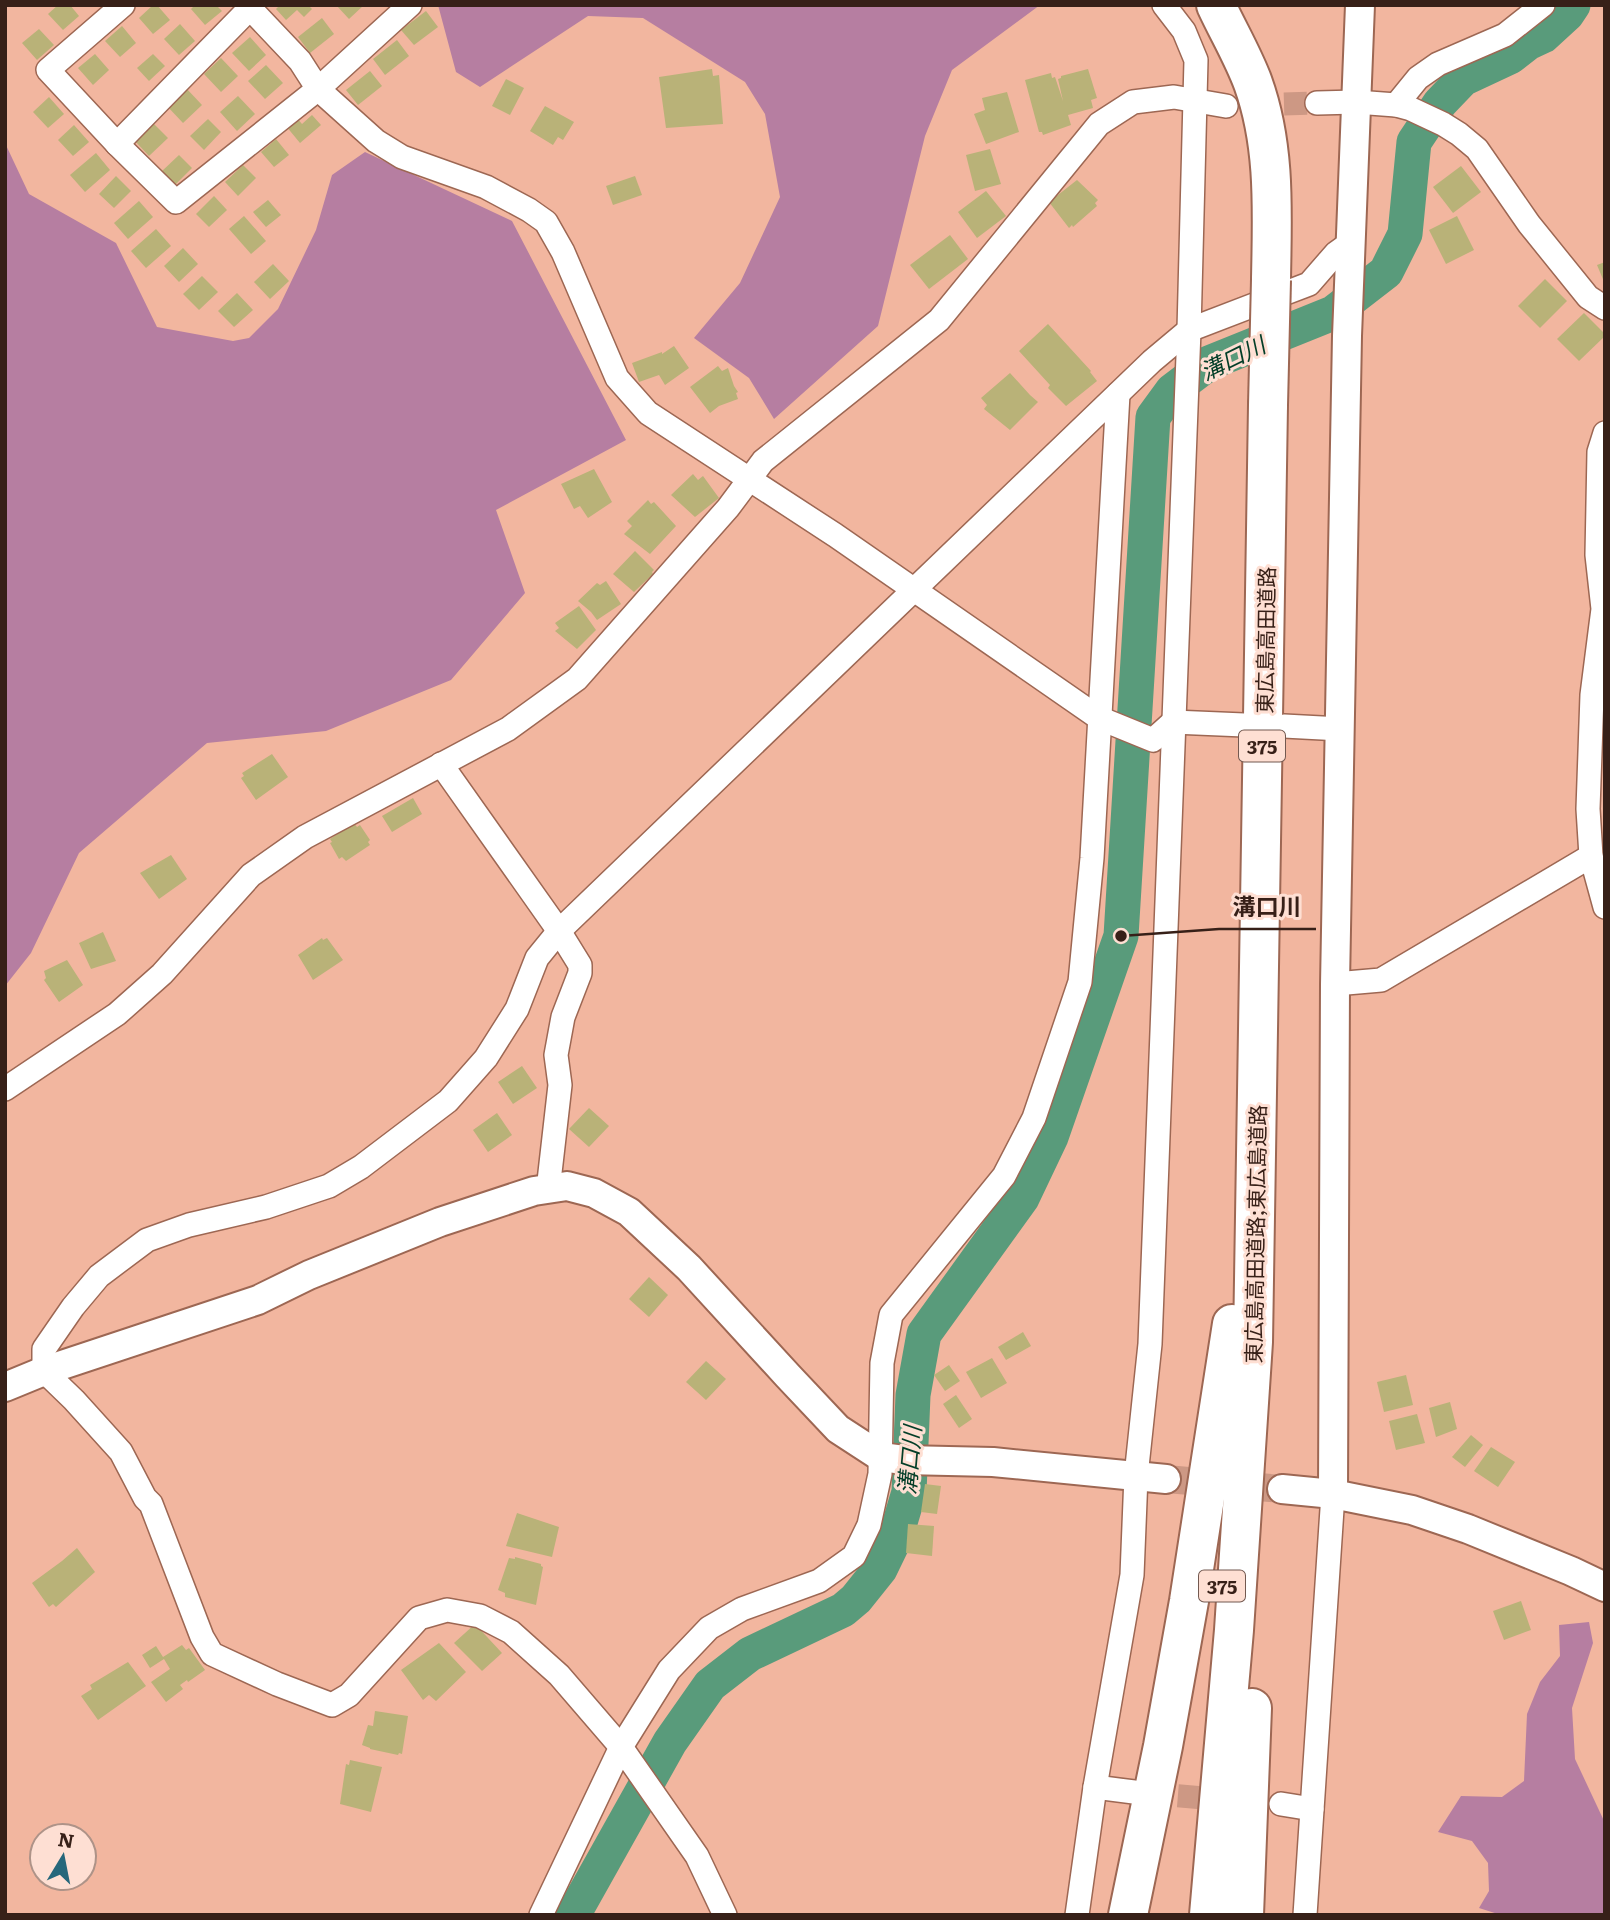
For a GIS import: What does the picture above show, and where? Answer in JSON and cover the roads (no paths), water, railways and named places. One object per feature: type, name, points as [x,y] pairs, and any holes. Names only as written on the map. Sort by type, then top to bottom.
[{"type":"highway","name":"東広島高田道路","points":[[1216,5],[1254,85],[1270,151],[1272,192],[1256,1087]]},
{"type":"highway","name":"東広島高田道路;東広島道路","points":[[1189,1915],[1223,1575],[1242,1256],[1256,1087]]},
{"type":"highway","name":"東広島高田道路;東広島道路","points":[[1209,1915],[1236,1605],[1253,1342],[1256,1087]]},
{"type":"highway","points":[[1128,1915],[1163,1746],[1189,1601],[1242,1256]]},
{"type":"highway","points":[[1244,1915],[1251,1749],[1253,1342]]},
{"type":"street","points":[[123,5],[48,70],[176,202],[318,89],[410,5]]},
{"type":"street","points":[[1077,1915],[1095,1787],[1132,1575],[1136,1476],[1150,1344],[1189,330],[1196,60],[1184,31],[1164,5]]},
{"type":"street","points":[[1305,1915],[1333,1494],[1335,984],[1346,336],[1360,5]]},
{"type":"street","points":[[1403,107],[1418,78],[1438,64],[1505,35],[1543,5]]},
{"type":"street","points":[[117,144],[250,6],[300,61],[318,89],[376,141],[402,157],[486,187],[546,222],[563,252],[617,378],[648,412],[915,590],[1100,718],[1153,740],[1173,722],[1244,725]]},
{"type":"street","points":[[5,1089],[117,1014],[162,974],[251,875],[305,837],[508,729],[577,679],[728,508],[763,461],[939,320],[1099,124],[1133,102],[1174,97],[1226,106]]},
{"type":"street","points":[[1317,103],[1356,102],[1403,107],[1459,134],[1477,149],[1529,224],[1588,297],[1605,308]]},
{"type":"street","points":[[725,1915],[697,1856],[621,1747],[559,1675],[511,1632],[480,1616],[447,1610],[419,1618],[349,1695],[332,1705],[277,1684],[212,1654],[202,1637],[151,1504],[145,1498],[121,1452],[44,1371],[44,1349],[73,1307],[99,1276],[147,1240],[189,1225],[266,1207],[329,1186],[361,1167],[448,1101],[486,1058],[517,1009],[537,958],[559,931],[1118,394],[1189,330],[1309,284],[1336,253],[1350,243]]},
{"type":"street","points":[[541,1915],[621,1747],[669,1670],[709,1628],[743,1609],[819,1581],[854,1556],[869,1525],[880,1474],[883,1363],[891,1315],[1004,1176],[1034,1118],[1080,982],[1092,859],[1118,394]]},
{"type":"street","points":[[1605,433],[1599,452],[1597,555],[1602,609],[1588,809],[1591,856],[1605,907]]},
{"type":"street","points":[[1284,726],[1341,729]]},
{"type":"street","points":[[441,764],[580,965],[580,973],[563,1017],[556,1055],[561,1085],[548,1190]]},
{"type":"street","points":[[1335,984],[1381,980],[1591,856]]},
{"type":"street","points":[[5,1387],[44,1371],[258,1300],[309,1275],[440,1222],[534,1191],[567,1186],[594,1193],[629,1212],[689,1268],[838,1429],[881,1457],[993,1462],[1166,1479]]},
{"type":"street","points":[[1282,1489],[1333,1494],[1412,1510],[1468,1529],[1605,1587]]},
{"type":"street","points":[[1095,1787],[1134,1792]]},
{"type":"street","points":[[1281,1804],[1312,1809]]},
{"type":"waterway","name":"溝口川","points":[[573,1915],[670,1742],[710,1685],[750,1654],[843,1610],[856,1599],[880,1569],[896,1536],[909,1492],[913,1395],[924,1334],[1022,1198],[1051,1137],[1121,936],[1153,417],[1172,391],[1209,363],[1333,313],[1386,272],[1405,234],[1414,142],[1440,103],[1463,79],[1510,57],[1528,43],[1543,36],[1573,5]]},
{"type":"tunnel","points":[[1250,105],[1317,103]]},
{"type":"tunnel","points":[[1166,1479],[1282,1489]]},
{"type":"tunnel","points":[[1144,1793],[1229,1800]]},
{"type":"place","name":"溝口川","points":[[1121,936]]}]
